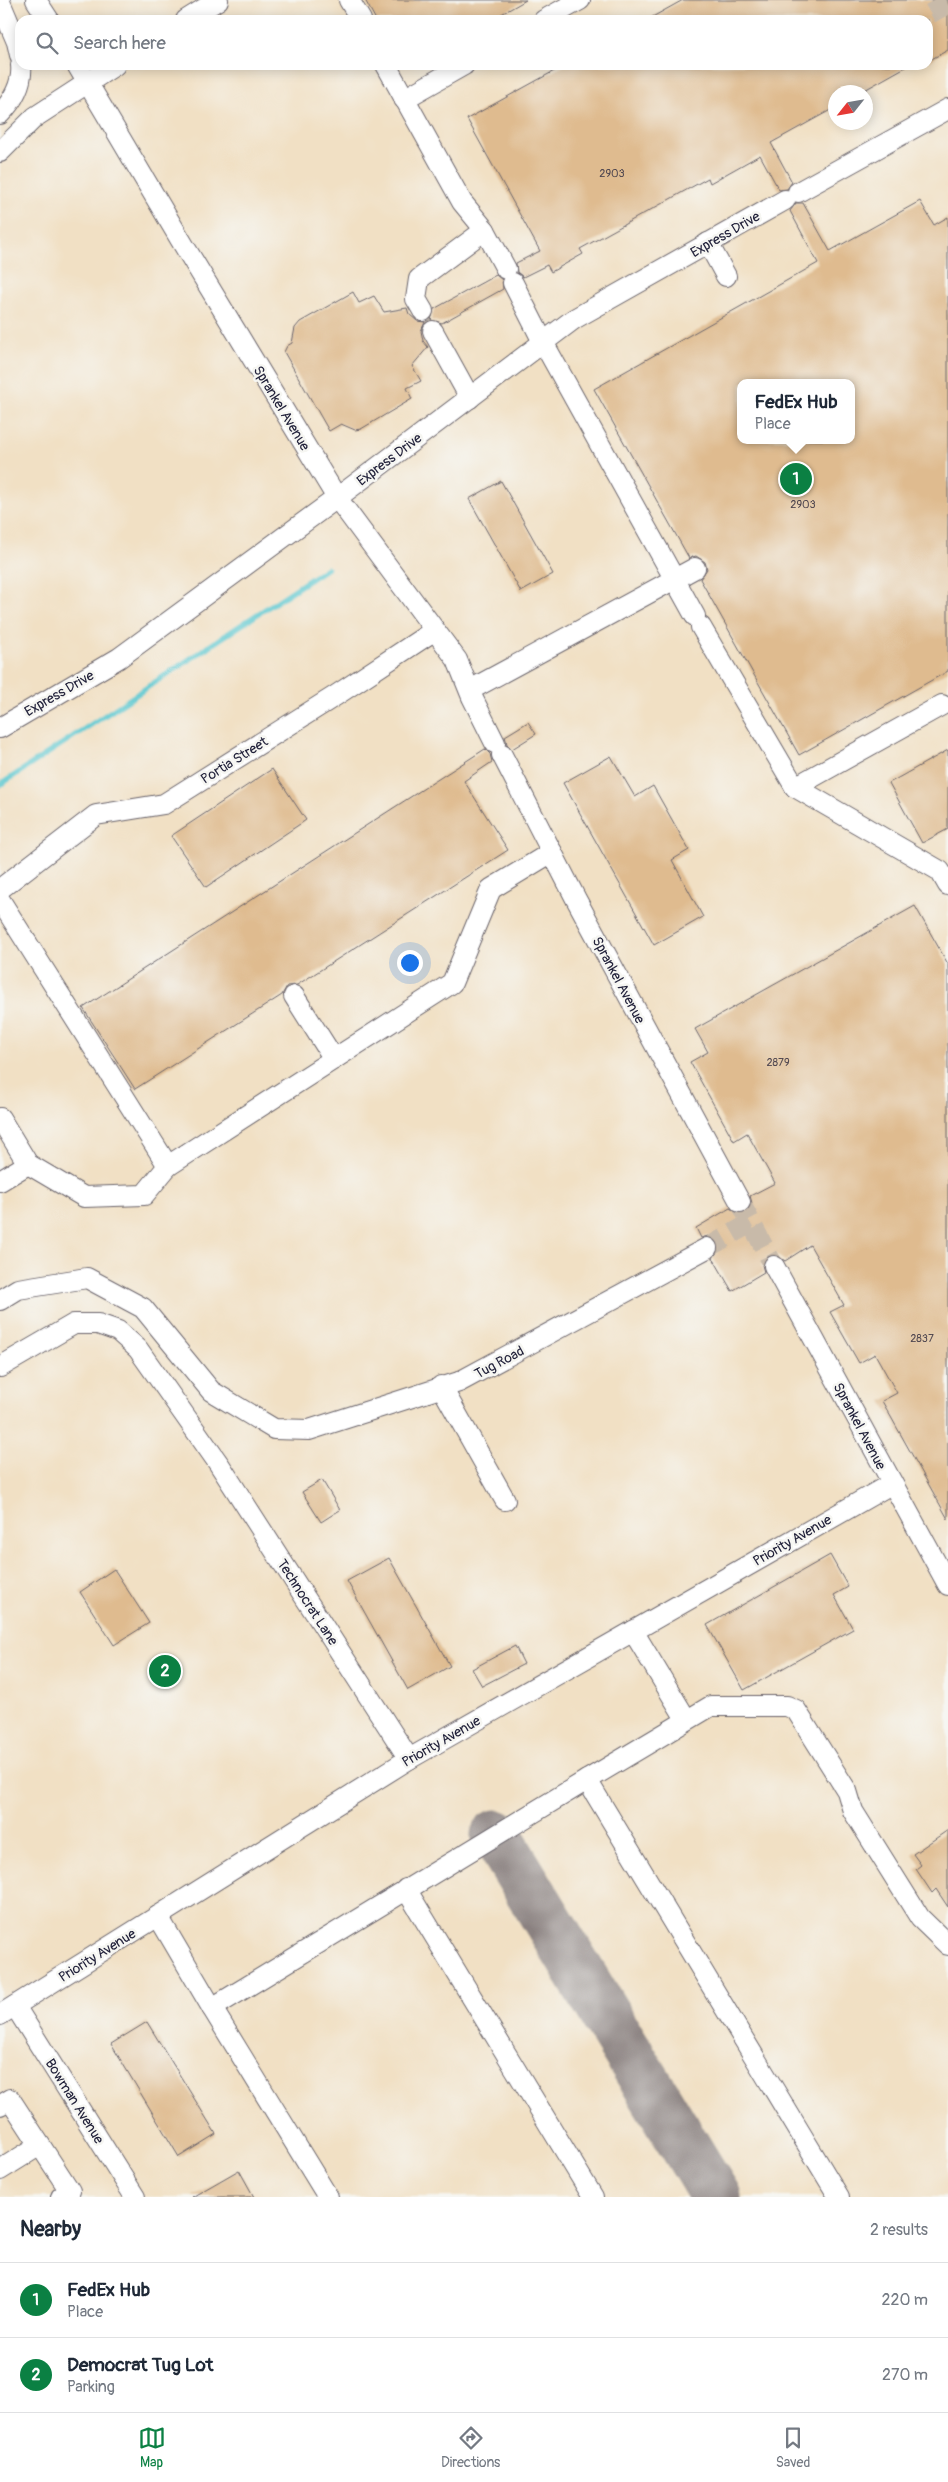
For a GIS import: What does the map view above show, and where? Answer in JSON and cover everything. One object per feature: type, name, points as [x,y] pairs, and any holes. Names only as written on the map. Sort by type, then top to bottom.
[{"type":"street","points":[[36,0],[45,15]]},
{"type":"street","points":[[194,15],[218,0]]},
{"type":"street","points":[[349,0],[357,15]]},
{"type":"street","points":[[553,15],[580,0]]},
{"type":"street","points":[[0,2],[15,37]]},
{"type":"street","points":[[0,114],[14,96],[22,70]]},
{"type":"street","name":"Sprankel Avenue","points":[[80,70],[337,498],[457,660],[499,749],[552,852],[740,1202]]},
{"type":"street","points":[[0,152],[36,118],[107,70]]},
{"type":"street","points":[[389,70],[462,202],[485,230],[543,342],[674,580],[795,787],[940,871],[948,885]]},
{"type":"street","points":[[404,98],[455,70]]},
{"type":"street","name":"Express Drive","points":[[0,728],[119,658],[337,498],[574,319],[948,109]]},
{"type":"street","points":[[423,312],[416,299],[419,279],[485,230]]},
{"type":"street","points":[[708,243],[726,276]]},
{"type":"street","points":[[433,331],[470,398]]},
{"type":"street","points":[[470,690],[695,568]]},
{"type":"street","name":"Portia Street","points":[[0,889],[96,816],[164,804],[335,696],[435,630]]},
{"type":"street","points":[[795,787],[942,705]]},
{"type":"street","points":[[0,1118],[28,1164],[84,1197],[144,1195],[168,1166],[452,983],[491,890],[552,852]]},
{"type":"street","points":[[0,900],[168,1166]]},
{"type":"street","points":[[294,996],[334,1059]]},
{"type":"street","points":[[0,1181],[28,1164]]},
{"type":"street","name":"Tug Road","points":[[0,1300],[18,1290],[87,1278],[143,1308],[211,1391],[274,1429],[309,1430],[441,1386],[459,1382],[483,1371],[707,1248]]},
{"type":"street","name":"Sprankel Avenue","points":[[774,1266],[891,1484],[948,1585]]},
{"type":"street","name":"Technocrat Lane","points":[[0,1367],[74,1324],[98,1324],[118,1331],[138,1349],[206,1444],[409,1759]]},
{"type":"street","points":[[441,1386],[504,1500]]},
{"type":"street","name":"Priority Avenue","points":[[8,2010],[409,1759],[891,1484]]},
{"type":"street","points":[[633,1631],[686,1719]]},
{"type":"street","points":[[212,2008],[686,1719],[711,1706],[787,1706],[796,1710],[847,1791],[853,1810],[920,1918],[948,1945]]},
{"type":"street","points":[[587,1780],[839,2197]]},
{"type":"street","points":[[406,1889],[593,2197]]},
{"type":"street","points":[[158,1916],[328,2197]]},
{"type":"street","name":"Bowman Avenue","points":[[8,2010],[135,2197]]},
{"type":"street","points":[[0,2105],[10,2099],[40,2144],[70,2191],[61,2197]]},
{"type":"street","points":[[0,2170],[40,2144]]},
{"type":"building","points":[[365,0],[526,0],[500,15],[373,15]]},
{"type":"building","points":[[683,0],[948,0],[948,50],[933,58],[933,15],[656,15]]},
{"type":"building","points":[[556,70],[900,70],[873,85],[828,85],[828,111],[771,143],[792,182],[787,189],[779,190],[760,155],[710,183],[708,178],[580,249],[583,254],[551,272],[547,265],[523,277],[517,272],[516,263],[540,251],[467,119]]},
{"type":"building","points":[[920,201],[934,225],[948,217],[948,671],[799,755],[700,579],[707,569],[705,562],[696,556],[689,558],[594,389],[818,263],[790,211],[796,203],[803,203],[830,251]]},
{"type":"building","points":[[496,275],[502,280],[503,289],[442,323],[431,320],[434,309]]},
{"type":"building","points":[[353,292],[359,303],[374,296],[384,312],[407,308],[409,314],[417,321],[425,322],[421,331],[423,341],[428,347],[412,366],[421,381],[407,388],[412,399],[361,429],[355,430],[341,424],[329,431],[284,352],[287,346],[292,343],[295,328],[300,322]]},
{"type":"building","points":[[501,481],[553,574],[521,592],[469,499]]},
{"type":"building","points":[[528,722],[536,734],[512,749],[507,744],[505,736]]},
{"type":"building","points":[[485,749],[490,754],[492,762],[464,781],[508,850],[297,985],[287,986],[282,995],[135,1089],[83,1008]]},
{"type":"building","points":[[948,750],[948,829],[922,843],[889,783]]},
{"type":"building","points":[[611,756],[635,797],[653,786],[689,850],[672,860],[703,917],[654,945],[563,783]]},
{"type":"building","points":[[272,769],[306,820],[206,887],[171,836]]},
{"type":"building","points":[[915,906],[948,964],[948,1519],[882,1401],[897,1393],[875,1354],[859,1363],[830,1312],[844,1305],[810,1245],[785,1261],[775,1254],[768,1256],[762,1265],[764,1272],[732,1291],[713,1258],[719,1249],[717,1242],[708,1236],[701,1238],[696,1228],[730,1208],[739,1214],[746,1212],[752,1203],[750,1196],[775,1183],[747,1133],[734,1141],[690,1062],[708,1052],[695,1029]]},
{"type":"building","points":[[322,1480],[340,1510],[321,1522],[302,1492]]},
{"type":"building","points":[[830,1555],[848,1587],[834,1595],[853,1629],[744,1690],[707,1625]]},
{"type":"building","points":[[389,1558],[450,1666],[408,1690],[347,1581]]},
{"type":"building","points":[[114,1569],[149,1623],[114,1645],[80,1592]]},
{"type":"building","points":[[515,1646],[524,1664],[482,1686],[472,1669]]},
{"type":"building","points":[[948,1830],[948,1907],[936,1889],[932,1893],[916,1869],[921,1865],[913,1854]]},
{"type":"building","points":[[147,2022],[216,2134],[179,2157],[111,2044]]},
{"type":"building","points":[[239,2170],[254,2197],[192,2197]]},
{"type":"waterway","points":[[0,785],[327,568]]},
{"type":"taxiway","points":[[496,1835],[716,2197]]},
{"type":"tunnel","points":[[934,0],[948,25]]},
{"type":"tunnel","points":[[740,1202],[774,1266]]},
{"type":"tunnel","points":[[707,1248],[751,1223]]},
{"type":"place","name":"FedEx Hub","points":[[796,479]]},
{"type":"place","name":"Democrat Tug Lot","points":[[165,1671]]}]
